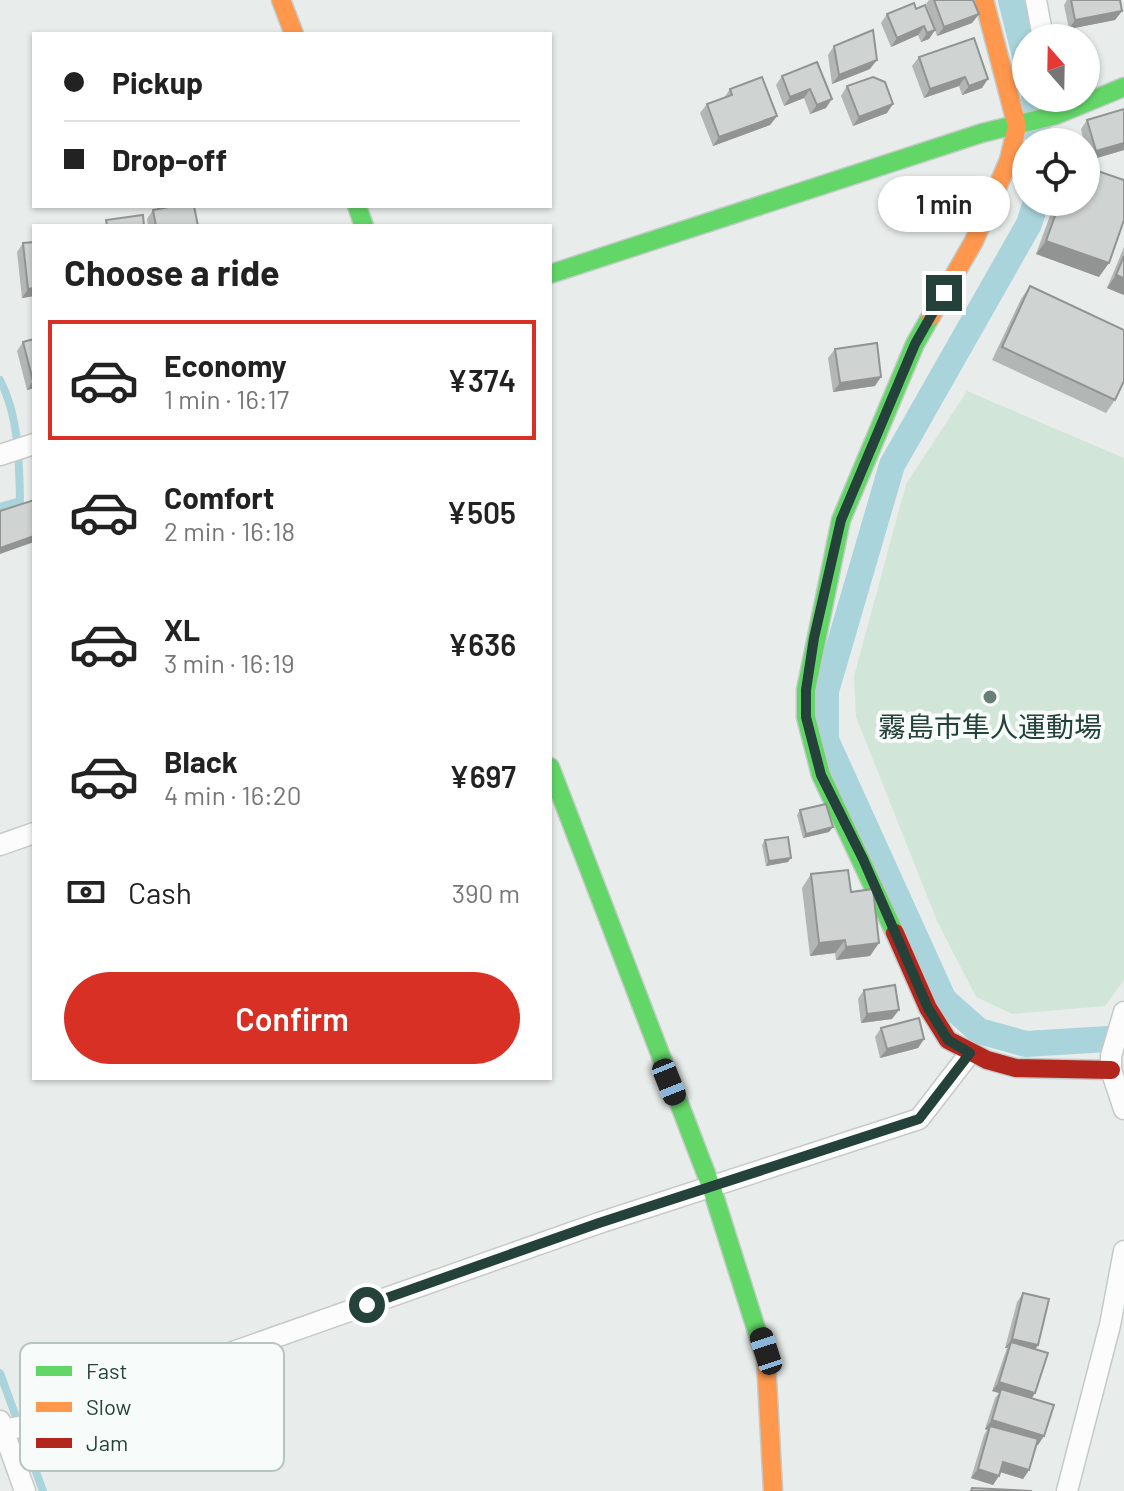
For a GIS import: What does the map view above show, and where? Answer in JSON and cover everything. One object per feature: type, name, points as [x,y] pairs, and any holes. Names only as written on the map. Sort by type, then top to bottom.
[{"type":"street","points":[[281,0],[293,32]]},
{"type":"street","points":[[984,0],[1017,126],[1002,179],[974,241],[915,344],[841,520],[806,690],[806,717],[821,775],[863,859],[928,1008],[948,1040],[970,1053],[1016,1068],[1111,1070]]},
{"type":"street","points":[[1036,0],[1040,24]]},
{"type":"street","points":[[1100,94],[1124,87]]},
{"type":"street","points":[[552,273],[982,133],[1017,126],[1044,112]]},
{"type":"street","points":[[0,455],[32,445]]},
{"type":"street","points":[[552,772],[637,1001],[712,1189],[766,1351],[773,1491]]},
{"type":"street","points":[[0,845],[32,834]]},
{"type":"street","points":[[1124,1012],[1111,1056],[1111,1070],[1124,1109]]},
{"type":"street","points":[[247,1343],[599,1223],[712,1189],[919,1119],[970,1053]]},
{"type":"street","points":[[1067,1491],[1110,1325],[1124,1251]]},
{"type":"street","points":[[20,1421],[1,1427],[25,1491]]},
{"type":"green space","name":"霧島市隼人運動場","points":[[967,391],[1124,458],[1124,980],[1105,1006],[1012,1014],[976,997],[937,921],[856,717],[854,676],[906,484]]},
{"type":"building","points":[[934,0],[973,0],[979,14],[944,27]]},
{"type":"building","points":[[1071,0],[1120,0],[1122,11],[1075,20]]},
{"type":"building","points":[[914,3],[916,9],[925,5],[935,30],[927,33],[924,26],[897,38],[887,14]]},
{"type":"building","points":[[873,30],[877,60],[839,75],[834,46]]},
{"type":"building","points":[[974,38],[988,79],[969,86],[965,77],[930,89],[919,57]]},
{"type":"building","points":[[817,62],[832,99],[817,105],[810,89],[790,97],[782,76]]},
{"type":"building","points":[[762,77],[777,116],[719,137],[707,104],[732,95],[730,89]]},
{"type":"building","points":[[873,77],[885,82],[893,104],[859,117],[847,86]]},
{"type":"building","points":[[1124,109],[1124,143],[1100,150],[1100,128],[1089,128],[1087,120]]},
{"type":"building","points":[[1100,172],[1124,180],[1124,220],[1109,263],[1046,241],[1055,216],[1100,216]]},
{"type":"building","points":[[194,208],[198,224],[156,224],[153,210]]},
{"type":"building","points":[[143,215],[144,224],[107,224],[106,220]]},
{"type":"building","points":[[32,242],[32,288],[28,289],[23,243]]},
{"type":"building","points":[[1124,256],[1124,278],[1116,275]]},
{"type":"building","points":[[1030,286],[1124,330],[1124,381],[1115,400],[1002,347]]},
{"type":"building","points":[[32,340],[32,377],[23,342]]},
{"type":"building","points":[[877,343],[881,377],[840,383],[835,349]]},
{"type":"building","points":[[32,501],[32,537],[0,548],[0,511]]},
{"type":"building","points":[[826,804],[833,827],[806,834],[800,810]]},
{"type":"building","points":[[788,837],[791,858],[769,861],[765,840]]},
{"type":"building","points":[[848,870],[851,892],[873,889],[879,943],[846,947],[845,940],[819,943],[811,874]]},
{"type":"building","points":[[895,985],[899,1010],[867,1014],[864,990]]},
{"type":"building","points":[[919,1018],[924,1039],[887,1049],[881,1028]]},
{"type":"building","points":[[1023,1293],[1049,1299],[1038,1345],[1012,1339]]},
{"type":"building","points":[[1011,1342],[1048,1353],[1035,1393],[999,1382]]},
{"type":"building","points":[[1001,1389],[1054,1405],[1044,1436],[992,1420]]},
{"type":"building","points":[[990,1426],[1038,1439],[1029,1470],[1003,1462],[999,1476],[978,1469]]},
{"type":"building","points":[[972,1488],[1032,1491],[971,1491]]},
{"type":"waterway","points":[[1011,0],[1017,24]]},
{"type":"waterway","points":[[1036,112],[1037,128]]},
{"type":"waterway","points":[[1032,216],[892,465],[826,691],[826,740],[944,1000],[979,1031],[1026,1044],[1124,1038]]},
{"type":"waterway","points":[[0,380],[14,424],[20,501],[0,507]]},
{"type":"waterway","points":[[0,1373],[20,1428]]},
{"type":"waterway","points":[[36,1471],[43,1491]]},
{"type":"traffic: fast","points":[[552,273],[982,133],[1056,115],[1124,87]]},
{"type":"traffic: fast","points":[[358,208],[363,224]]},
{"type":"traffic: fast","points":[[895,933],[821,775],[806,717],[806,690],[841,520],[915,344],[931,316]]},
{"type":"traffic: fast","points":[[552,772],[712,1189],[766,1360]]},
{"type":"traffic: slow","points":[[281,0],[293,32]]},
{"type":"traffic: slow","points":[[931,316],[974,241],[1009,160],[1017,126],[984,0]]},
{"type":"traffic: slow","points":[[766,1360],[773,1491]]},
{"type":"traffic: jam","points":[[895,933],[928,1008],[948,1040],[987,1060],[1016,1068],[1111,1070]]},
{"type":"place","name":"霧島市隼人運動場","points":[[990,697]]},
{"type":"route","points":[[367,1305],[599,1223],[712,1189],[919,1119],[970,1053],[948,1040],[928,1008],[863,859],[821,775],[806,717],[806,690],[814,638],[841,520],[915,344],[944,293]]}]
